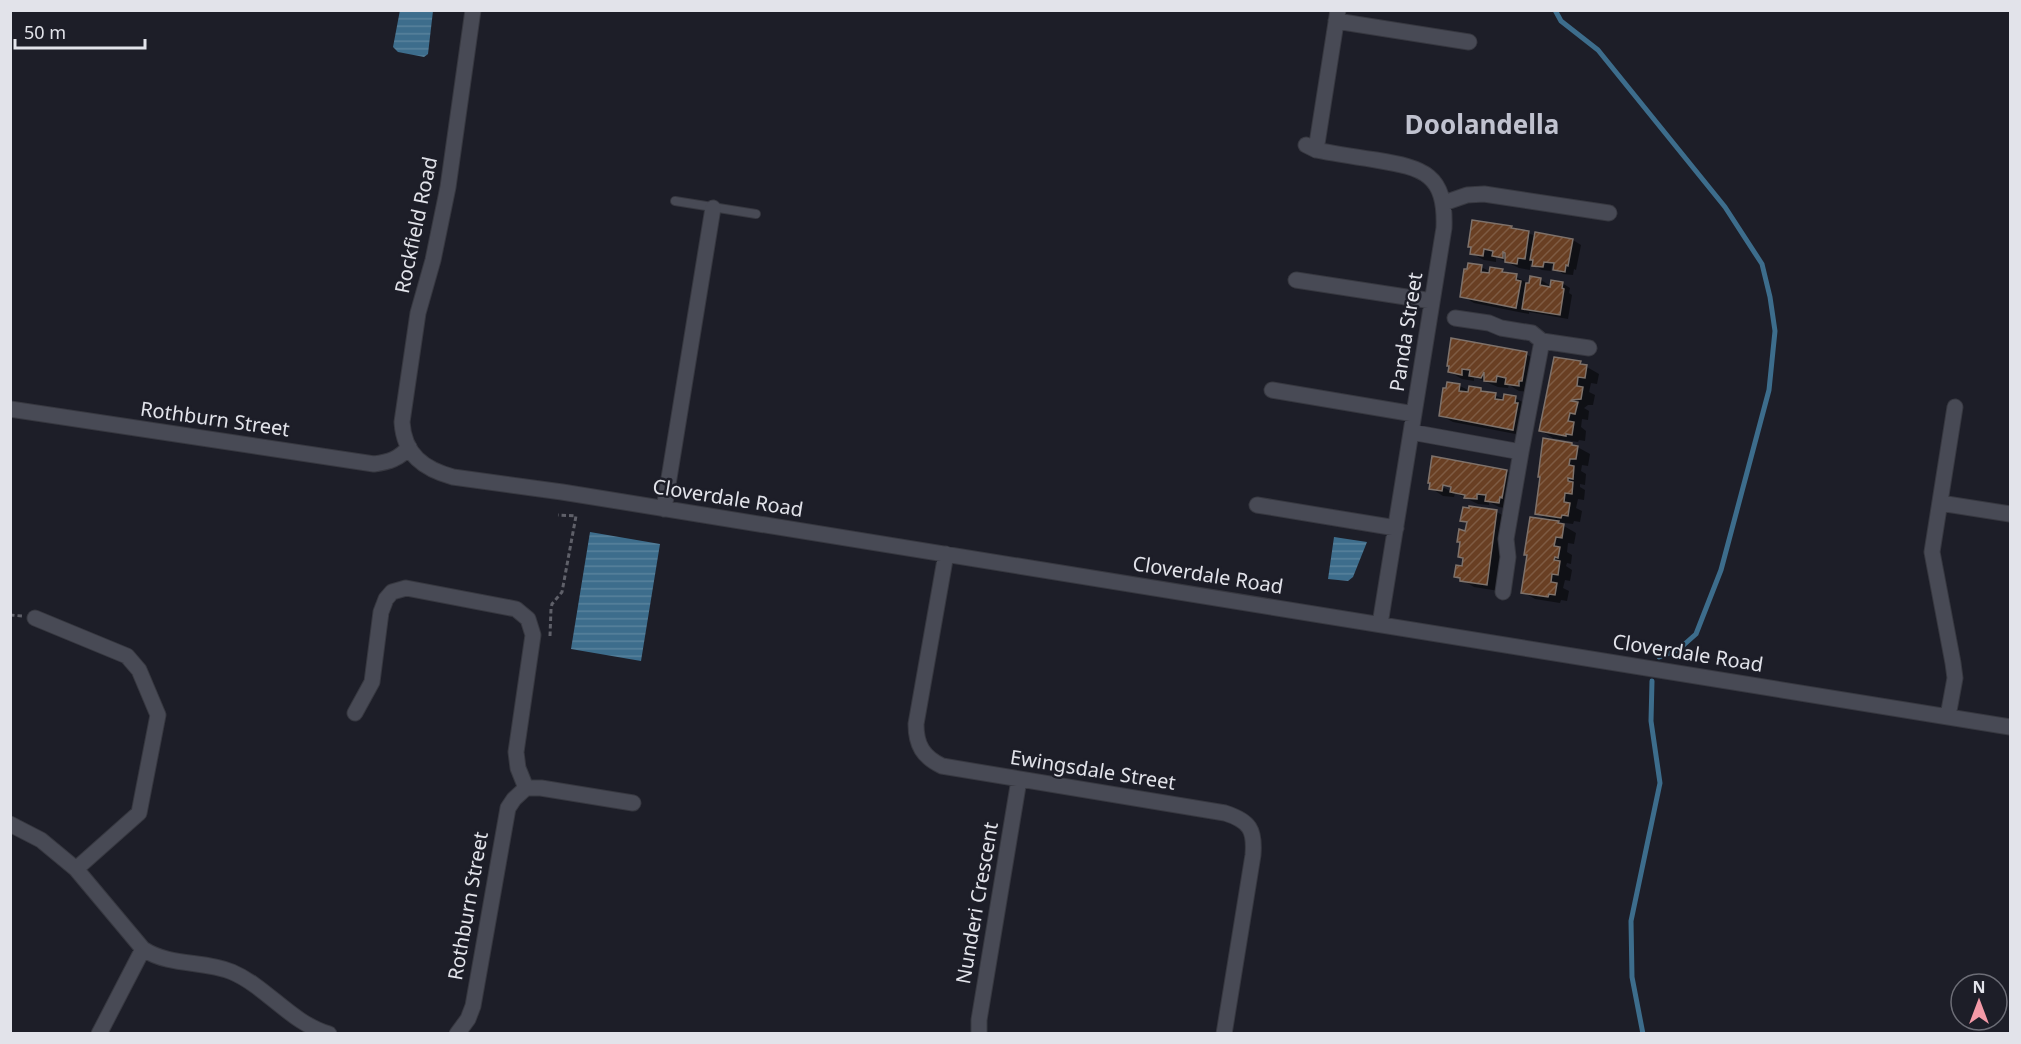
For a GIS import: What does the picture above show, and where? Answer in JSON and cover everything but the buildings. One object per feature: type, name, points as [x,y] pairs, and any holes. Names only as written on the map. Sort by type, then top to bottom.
[{"type":"street","name":"Rockfield Road","points":[[409,447],[403,435],[402,422],[418,313],[433,260],[448,187],[473,10]]},
{"type":"street","points":[[1469,42],[1337,16],[1311,148],[1420,170],[1431,178],[1444,203],[1467,195],[1484,194],[1609,213]]},
{"type":"street","name":"Panda Street","points":[[1380,624],[1444,228],[1444,203]]},
{"type":"street","points":[[664,509],[713,208]]},
{"type":"street","points":[[1296,280],[1432,301]]},
{"type":"street","points":[[1455,318],[1532,333],[1542,341],[1589,348]]},
{"type":"street","points":[[1503,592],[1508,557],[1506,539],[1542,341]]},
{"type":"street","points":[[1272,390],[1414,414]]},
{"type":"street","points":[[1948,716],[1955,678],[1932,552],[1955,407]]},
{"type":"street","name":"Rothburn Street","points":[[10,409],[374,464],[401,457],[409,447]]},
{"type":"street","points":[[1411,432],[1521,452]]},
{"type":"street","name":"Cloverdale Road","points":[[409,447],[425,467],[453,477],[946,554],[2010,727]]},
{"type":"street","points":[[1940,503],[2010,514]]},
{"type":"street","points":[[1257,505],[1396,528]]},
{"type":"street","name":"Ewingsdale Street","points":[[946,554],[916,724],[916,737],[924,755],[942,766],[1226,813],[1245,821],[1253,833],[1254,843],[1224,1034]]},
{"type":"street","points":[[355,713],[372,682],[381,612],[386,599],[392,592],[406,588],[509,606],[528,619],[533,635],[516,752],[518,768],[526,788],[541,788],[633,803]]},
{"type":"street","points":[[35,618],[127,656],[139,670],[158,715],[139,813],[76,869]]},
{"type":"street","name":"Nunderi Crescent","points":[[979,1034],[979,1020],[1019,780]]},
{"type":"street","name":"Rothburn Street","points":[[457,1034],[468,1019],[472,1006],[508,808],[526,788]]},
{"type":"street","points":[[10,824],[41,840],[76,869],[143,950],[156,958],[228,970],[244,978],[309,1025],[328,1034]]},
{"type":"street","points":[[99,1034],[143,950]]},
{"type":"lane","points":[[675,201],[756,214]]},
{"type":"path","points":[[533,635],[550,636],[552,604],[562,592],[576,516],[558,515]]},
{"type":"water","points":[[400,10],[433,11],[428,54],[424,57],[398,52],[393,47]]},
{"type":"water","points":[[590,532],[660,544],[641,661],[571,649]]},
{"type":"water","points":[[1334,537],[1367,542],[1353,577],[1348,581],[1328,579]]},
{"type":"waterway","points":[[1555,10],[1561,21],[1598,50],[1725,207],[1762,264],[1770,297],[1775,331],[1769,390],[1721,570],[1696,634],[1678,650],[1659,657]]},
{"type":"waterway","points":[[1643,1034],[1632,977],[1631,921],[1660,783],[1651,721],[1652,681]]},
{"type":"district","name":"Doolandella","points":[[1482,125]]}]
